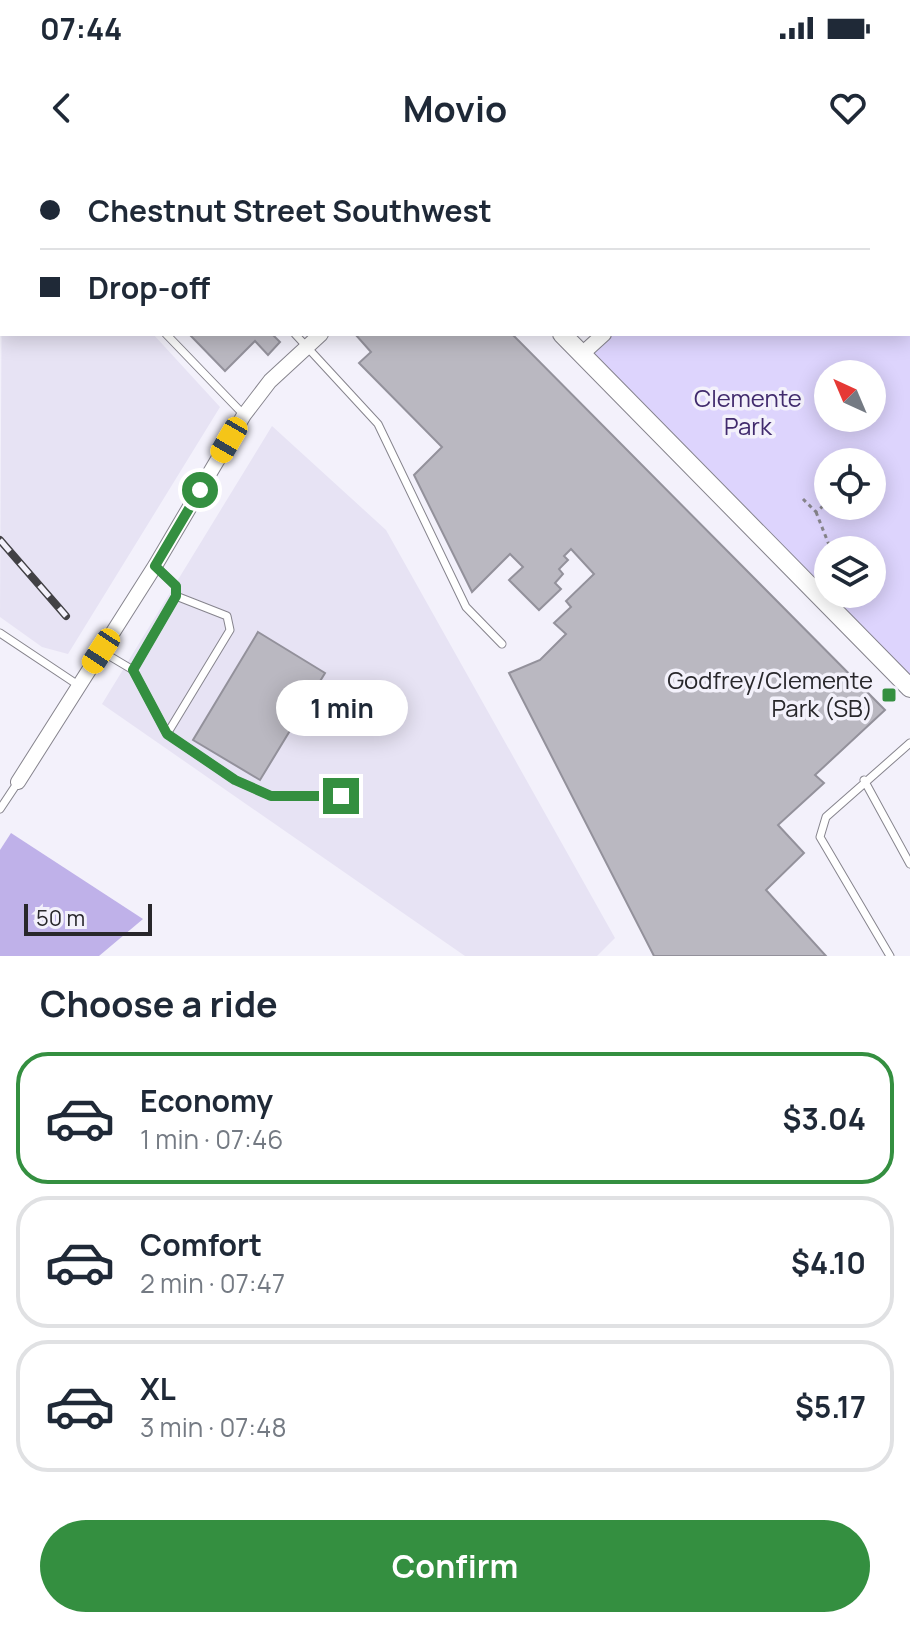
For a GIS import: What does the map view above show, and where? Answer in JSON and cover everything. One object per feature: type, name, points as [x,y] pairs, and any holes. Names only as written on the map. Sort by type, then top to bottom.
[{"type":"main road","points":[[564,336],[910,688]]},
{"type":"street","points":[[18,782],[155,566],[244,415],[270,381],[319,336]]},
{"type":"street","points":[[582,354],[602,336]]},
{"type":"lane","points":[[168,336],[244,415]]},
{"type":"lane","points":[[297,336],[378,424],[466,607],[502,644]]},
{"type":"lane","points":[[133,670],[176,596],[176,586],[155,566]]},
{"type":"lane","points":[[167,734],[230,630],[227,616],[176,596]]},
{"type":"lane","points":[[0,633],[79,685]]},
{"type":"lane","points":[[101,651],[133,670],[167,734],[235,780],[271,796],[341,796]]},
{"type":"lane","points":[[890,956],[820,837],[826,817],[864,780],[910,743]]},
{"type":"lane","points":[[864,780],[910,864]]},
{"type":"lane","points":[[0,809],[18,782]]},
{"type":"path","points":[[803,499],[814,510]]},
{"type":"shaded area","points":[[1,336],[155,336],[220,407],[68,654],[42,647],[0,617]]},
{"type":"shaded area","points":[[272,426],[386,530],[615,938],[597,956],[465,956],[102,704]]},
{"type":"shaded area","points":[[11,833],[143,919],[99,956],[0,956],[0,850]]},
{"type":"green space","name":"Clemente Park","points":[[602,336],[910,336],[910,695],[826,608],[886,608],[886,536],[814,536],[814,595],[582,354]]},
{"type":"building","points":[[191,336],[274,336],[280,342],[268,355],[255,341],[225,371]]},
{"type":"building","points":[[357,336],[514,336],[885,710],[815,775],[824,783],[778,825],[804,853],[766,890],[826,956],[654,956],[509,673],[540,660],[566,634],[554,623],[571,607],[566,601],[594,574],[571,549],[564,556],[568,560],[559,569],[563,574],[555,583],[561,589],[539,610],[509,580],[523,567],[510,554],[472,592],[414,475],[442,447],[359,363],[371,352]]},
{"type":"building","points":[[258,632],[325,673],[260,780],[193,740]]},
{"type":"railway","points":[[0,540],[66,616]]},
{"type":"place","name":"Godfrey/Clemente Park (SB)","points":[[889,695]]},
{"type":"route","points":[[200,490],[155,566],[176,586],[176,596],[133,670],[167,734],[235,780],[271,796],[341,796]]}]
